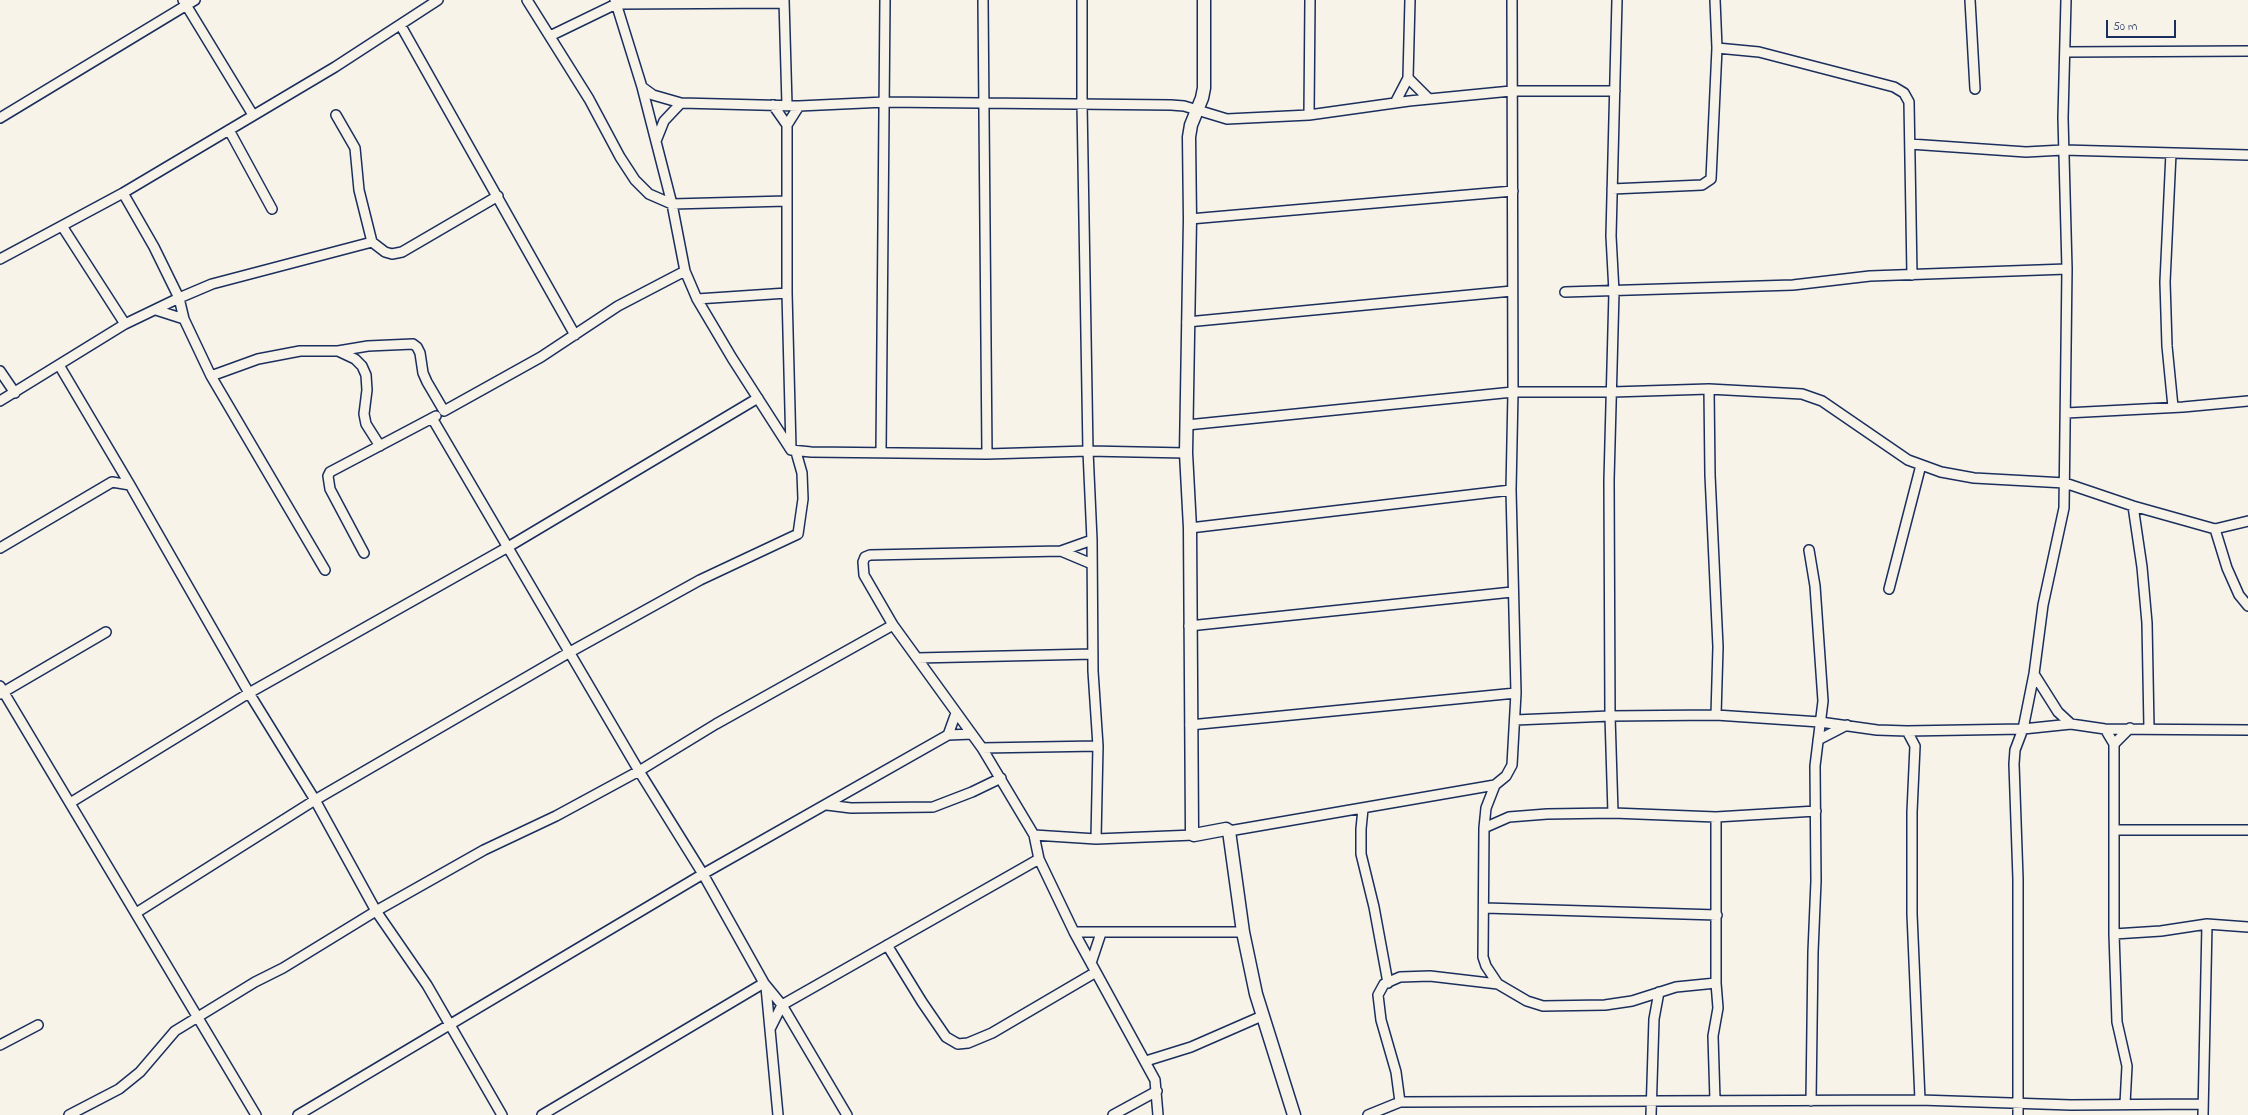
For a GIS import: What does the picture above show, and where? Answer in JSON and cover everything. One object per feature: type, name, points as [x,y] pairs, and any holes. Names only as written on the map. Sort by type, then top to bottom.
[{"type":"street","points":[[0,118],[185,2],[195,0]]},
{"type":"street","points":[[0,259],[123,193],[335,67],[401,26],[438,0]]},
{"type":"street","points":[[527,0],[636,180],[649,194],[672,204],[787,201]]},
{"type":"street","points":[[881,452],[885,0]]},
{"type":"street","points":[[983,0],[987,454]]},
{"type":"street","points":[[1082,0],[1082,103],[1088,451],[1092,540],[1093,654],[1098,746],[1096,839]]},
{"type":"street","points":[[1194,835],[1192,830],[1190,725],[1190,528],[1186,453],[1187,322],[1190,219],[1189,137],[1204,88],[1204,0]]},
{"type":"street","points":[[1309,115],[1310,0]]},
{"type":"street","points":[[1396,103],[1408,78],[1410,0]]},
{"type":"street","points":[[1034,835],[1096,839],[1194,835],[1226,829],[1228,831],[1363,809],[1495,785],[1506,776],[1512,765],[1516,693],[1512,592],[1511,490],[1513,392],[1513,191],[1511,91],[1512,0]]},
{"type":"street","points":[[1613,813],[1610,716],[1609,480],[1614,292],[1611,236],[1617,0]]},
{"type":"street","points":[[1612,189],[1702,185],[1711,179],[1716,48],[1715,0]]},
{"type":"street","points":[[1970,0],[1975,89]]},
{"type":"street","points":[[2018,1115],[2018,879],[2014,764],[2015,750],[2023,729],[2034,674],[2043,605],[2064,508],[2066,413],[2066,269],[2063,150],[2066,0]]},
{"type":"street","points":[[550,36],[615,2],[784,1],[787,105]]},
{"type":"street","points":[[185,2],[253,115]]},
{"type":"street","points":[[136,913],[315,800],[570,652],[700,580],[798,534],[803,499],[802,473],[794,451],[758,398],[697,300],[685,271],[672,204],[642,87],[615,2]]},
{"type":"street","points":[[401,26],[576,335]]},
{"type":"street","points":[[1716,48],[1759,52],[1900,89],[1908,97],[1912,275]]},
{"type":"street","points":[[2066,52],[2248,50]]},
{"type":"street","points":[[1408,78],[1429,99]]},
{"type":"street","points":[[642,87],[653,95],[681,103],[799,106],[885,102],[1172,105],[1184,106],[1227,119],[1309,115],[1429,99],[1511,91],[1615,91]]},
{"type":"street","points":[[656,141],[664,121],[681,103]]},
{"type":"street","points":[[773,105],[787,125]]},
{"type":"street","points":[[794,451],[787,293],[787,125],[799,106]]},
{"type":"street","points":[[336,115],[355,148],[360,190],[372,242]]},
{"type":"street","points":[[229,130],[272,209]]},
{"type":"street","points":[[1910,144],[2026,152],[2063,150],[2248,155]]},
{"type":"street","points":[[2171,153],[2165,282],[2167,346],[2173,407]]},
{"type":"street","points":[[1190,219],[1513,191]]},
{"type":"street","points":[[123,193],[154,247],[179,298],[184,319],[211,376],[325,570]]},
{"type":"street","points":[[0,401],[125,324],[212,284],[372,242],[392,254],[402,252],[498,196]]},
{"type":"street","points":[[62,226],[125,324]]},
{"type":"street","points":[[1565,292],[1614,292],[1793,285],[1870,276],[2066,269]]},
{"type":"street","points":[[364,553],[330,489],[328,476],[330,472],[432,418],[541,357],[618,306],[685,271]]},
{"type":"street","points":[[1187,322],[1512,291]]},
{"type":"street","points":[[697,300],[787,293]]},
{"type":"street","points":[[156,310],[184,319]]},
{"type":"street","points":[[211,376],[264,358],[300,351],[338,351],[368,346],[412,344],[417,347],[420,353],[423,373],[444,411]]},
{"type":"street","points":[[338,351],[355,359],[362,366],[366,375],[367,390],[364,414],[366,424],[380,446]]},
{"type":"street","points":[[59,365],[118,464],[248,693],[315,800],[376,911],[427,985],[502,1115]]},
{"type":"street","points":[[0,371],[15,393]]},
{"type":"street","points":[[1187,425],[1513,392],[1612,392],[1709,388],[1802,394],[1822,401],[1908,460],[1941,472],[1974,478],[2065,483],[2133,506],[2215,529],[2248,521]]},
{"type":"street","points":[[1709,388],[1710,475],[1718,647],[1716,714]]},
{"type":"street","points":[[70,803],[248,693],[508,547],[758,398]]},
{"type":"street","points":[[2066,413],[2248,401]]},
{"type":"street","points":[[432,418],[639,771],[703,874],[765,985],[782,1005],[847,1115]]},
{"type":"street","points":[[794,451],[987,454],[1088,451],[1186,453]]},
{"type":"street","points":[[112,482],[118,464]]},
{"type":"street","points":[[1889,589],[1921,465]]},
{"type":"street","points":[[0,548],[112,482],[130,485]]},
{"type":"street","points":[[1190,528],[1511,490]]},
{"type":"street","points":[[2133,506],[2142,566],[2147,624],[2150,728]]},
{"type":"street","points":[[2215,529],[2227,568],[2239,595],[2248,606]]},
{"type":"street","points":[[1092,540],[1062,551],[870,555],[865,557],[863,562],[864,575],[893,625],[982,748],[1034,835],[1039,859],[1074,932],[1146,1061],[1155,1080],[1157,1091],[1156,1108],[1158,1115]]},
{"type":"street","points":[[1808,550],[1817,604],[1823,701],[1815,766],[1816,811],[1811,1101]]},
{"type":"street","points":[[1062,551],[1092,564]]},
{"type":"street","points":[[1189,626],[1512,592]]},
{"type":"street","points":[[74,1114],[120,1089],[140,1072],[175,1031],[199,1018],[255,982],[283,968],[376,911],[484,850],[556,816],[639,771],[716,724],[893,625]]},
{"type":"street","points":[[106,632],[1,691],[70,803],[256,1115]]},
{"type":"street","points":[[917,658],[1093,654]]},
{"type":"street","points":[[2034,674],[2058,712],[2071,724]]},
{"type":"street","points":[[1190,725],[1516,693]]},
{"type":"street","points":[[948,735],[956,713]]},
{"type":"street","points":[[1515,720],[1716,714],[1820,722],[1877,730],[1907,731],[2023,729],[2071,724],[2105,729],[2150,728],[2248,730]]},
{"type":"street","points":[[1818,740],[1847,725]]},
{"type":"street","points":[[2114,744],[2130,728]]},
{"type":"street","points":[[2105,729],[2114,744],[2114,934],[2117,1022],[2127,1066],[2125,1104]]},
{"type":"street","points":[[1920,1100],[1912,914],[1912,812],[1915,746],[1925,730]]},
{"type":"street","points":[[1907,731],[1915,746]]},
{"type":"street","points":[[298,1115],[703,874],[948,735],[972,734]]},
{"type":"street","points":[[982,748],[1098,746]]},
{"type":"street","points":[[827,805],[851,808],[933,806],[972,792],[1001,778]]},
{"type":"street","points":[[1495,785],[1486,808],[1484,828],[1485,908],[1483,957],[1486,966],[1498,984]]},
{"type":"street","points":[[1363,809],[1360,829],[1361,854],[1374,907],[1388,982]]},
{"type":"street","points":[[1484,828],[1516,816],[1613,813],[1716,816],[1816,811]]},
{"type":"street","points":[[1715,1100],[1713,1036],[1718,1008],[1716,983],[1716,816]]},
{"type":"street","points":[[2115,830],[2248,830]]},
{"type":"street","points":[[1228,831],[1243,932],[1262,1016],[1294,1115]]},
{"type":"street","points":[[771,1027],[782,1005],[1039,859]]},
{"type":"street","points":[[1485,908],[1717,915]]},
{"type":"street","points":[[2114,934],[2161,931],[2207,924],[2248,927]]},
{"type":"street","points":[[2203,1115],[2202,1104],[2207,924]]},
{"type":"street","points":[[1074,932],[1243,932]]},
{"type":"street","points":[[1091,963],[1101,933]]},
{"type":"street","points":[[887,945],[922,1002],[946,1037],[958,1044],[968,1043],[992,1033],[1096,972]]},
{"type":"street","points":[[1400,1102],[1396,1072],[1380,1013],[1378,995],[1380,990],[1388,982],[1400,978],[1430,976],[1498,984],[1527,1001],[1543,1006],[1605,1005],[1632,1001],[1676,987],[1716,983]]},
{"type":"street","points":[[765,985],[771,1027],[778,1115]]},
{"type":"street","points":[[542,1115],[765,985]]},
{"type":"street","points":[[1651,1115],[1654,1019],[1659,992]]},
{"type":"street","points":[[1146,1061],[1191,1047],[1262,1016]]},
{"type":"street","points":[[0,1045],[38,1025]]},
{"type":"street","points":[[1112,1115],[1157,1091]]},
{"type":"street","points":[[1368,1115],[1400,1102],[1920,1100],[2202,1104]]}]
